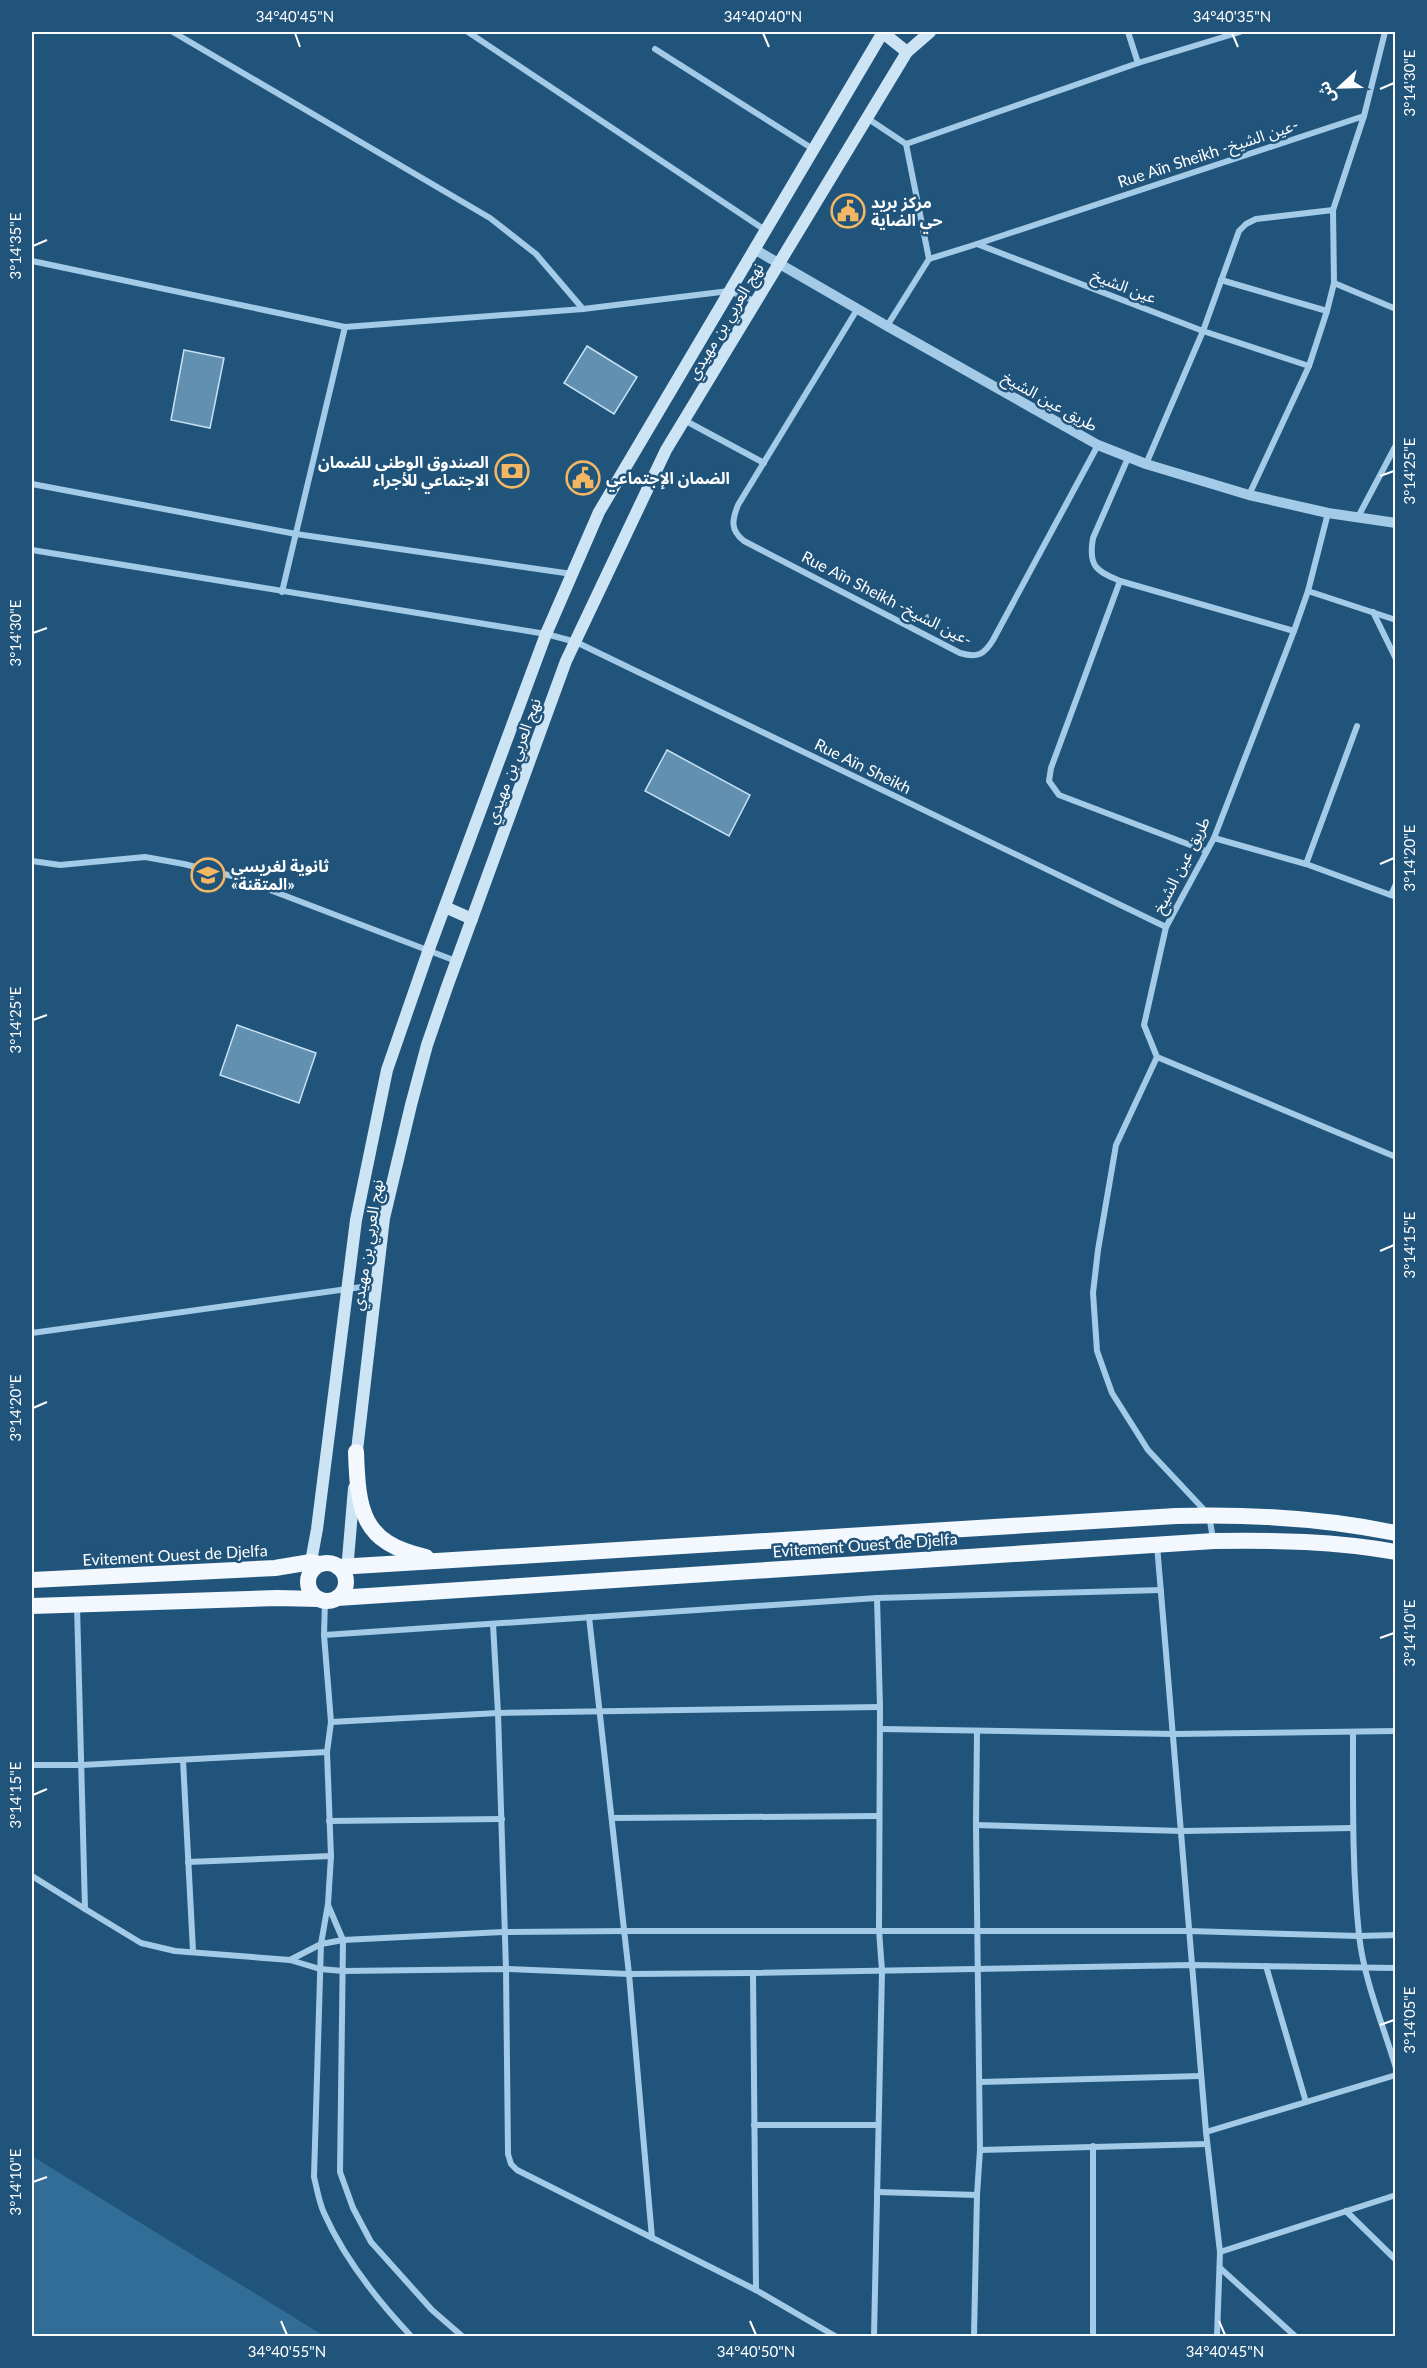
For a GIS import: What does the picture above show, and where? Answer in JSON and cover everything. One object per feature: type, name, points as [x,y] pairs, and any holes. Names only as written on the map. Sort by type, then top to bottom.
[{"type":"highway","points":[[356,1452],[358,1493],[369,1527],[392,1547],[447,1561]]},
{"type":"highway","name":"Evitement Ouest de Djelfa","points":[[343,1566],[1209,1515],[1279,1518],[1365,1526],[1395,1533]]},
{"type":"highway","name":"Evitement Ouest de Djelfa","points":[[32,1606],[277,1598],[327,1599],[1214,1541],[1280,1540],[1370,1547],[1395,1552]]},
{"type":"highway","points":[[327,1563],[343,1566],[342,1571],[346,1583],[342,1594],[327,1599],[310,1590],[313,1568],[327,1563]]},
{"type":"highway","name":"Evitement Ouest de Djelfa","points":[[32,1580],[313,1568]]},
{"type":"main road","name":"نهج العربي بن مهيدي","points":[[313,1568],[356,1220],[387,1070],[429,949],[546,634],[598,512],[883,32]]},
{"type":"main road","points":[[883,32],[907,52]]},
{"type":"main road","name":"نهج العربي بن مهيدي","points":[[343,1566],[384,1218],[411,1105],[427,1045],[566,661],[666,450],[907,52],[930,32]]},
{"type":"main road","points":[[445,907],[472,919]]},
{"type":"street","points":[[173,32],[490,218],[536,254],[583,309]]},
{"type":"street","points":[[468,32],[765,230]]},
{"type":"street","points":[[1128,32],[1138,63]]},
{"type":"street","points":[[906,144],[1138,63],[1239,32]]},
{"type":"street","points":[[1249,495],[1309,366],[1327,311],[1334,283],[1333,210],[1364,116],[1385,32]]},
{"type":"street","points":[[655,49],[813,149]]},
{"type":"street","name":"Rue Aïn Sheikh -عين الشيخ-","points":[[978,244],[1364,116]]},
{"type":"street","points":[[867,118],[906,144],[929,259]]},
{"type":"street","points":[[1146,464],[1203,331],[1239,231],[1256,219],[1333,210]]},
{"type":"street","points":[[887,326],[929,259],[978,244]]},
{"type":"street","name":"عين الشيخ","points":[[978,244],[1203,331],[1309,366]]},
{"type":"street","name":"طريق عين الشيخ","points":[[754,249],[1098,445],[1128,458],[1249,495],[1328,513],[1395,523]]},
{"type":"street","points":[[32,261],[345,327],[583,309],[729,291],[755,301]]},
{"type":"street","points":[[1221,280],[1327,311]]},
{"type":"street","points":[[1334,283],[1395,309]]},
{"type":"street","name":"Rue Aïn Sheikh -عين الشيخ-","points":[[858,308],[735,512],[732,520],[736,535],[960,653],[973,657],[981,655],[993,640],[1098,445]]},
{"type":"street","points":[[282,592],[345,327]]},
{"type":"street","points":[[684,420],[764,463]]},
{"type":"street","points":[[1358,517],[1395,445]]},
{"type":"street","points":[[1128,458],[1093,538],[1090,550],[1093,562],[1100,572],[1120,581],[1294,631]]},
{"type":"street","points":[[32,484],[296,534],[573,574]]},
{"type":"street","name":"طريق عين الشيخ","points":[[1157,1057],[1144,1025],[1166,927],[1214,838],[1294,631],[1308,591],[1328,513]]},
{"type":"street","name":"Rue Aïn Sheikh","points":[[32,550],[546,634],[576,642],[1166,927]]},
{"type":"street","points":[[1120,581],[1051,768],[1049,781],[1059,795],[1206,850]]},
{"type":"street","points":[[1308,591],[1395,620]]},
{"type":"street","points":[[1373,612],[1395,659]]},
{"type":"street","points":[[1306,864],[1357,726]]},
{"type":"street","points":[[1214,838],[1306,864],[1393,896],[1395,884]]},
{"type":"street","points":[[32,861],[60,865],[145,857],[184,864],[236,877],[457,961]]},
{"type":"street","points":[[1214,1541],[1209,1515],[1148,1450],[1112,1393],[1097,1351],[1093,1293],[1116,1145],[1157,1057],[1395,1157]]},
{"type":"street","points":[[32,1333],[376,1285]]},
{"type":"street","points":[[1157,1545],[1182,1831],[1191,1965],[1207,2144],[1220,2252],[1217,2337]]},
{"type":"street","points":[[324,1635],[877,1598],[1161,1590]]},
{"type":"street","points":[[874,2337],[882,1971],[879,1930],[880,1707],[877,1598]]},
{"type":"street","points":[[327,1599],[324,1635],[331,1722],[327,1752],[331,1856],[328,1904],[321,1944],[314,2177],[324,2212],[347,2254],[411,2337]]},
{"type":"street","points":[[77,1606],[85,1909]]},
{"type":"street","points":[[589,1617],[629,1974],[652,2238]]},
{"type":"street","points":[[494,1624],[506,1969],[508,2154],[511,2164],[517,2170],[756,2290],[836,2337]]},
{"type":"street","points":[[331,1722],[498,1713],[880,1707]]},
{"type":"street","points":[[880,1729],[1174,1734],[1395,1731]]},
{"type":"street","points":[[974,2337],[977,2195],[981,2150],[976,1825],[977,1732]]},
{"type":"street","points":[[1353,1733],[1353,1828],[1359,1936],[1365,1967],[1395,2068]]},
{"type":"street","points":[[32,1766],[327,1752]]},
{"type":"street","points":[[183,1760],[193,1951]]},
{"type":"street","points":[[612,1818],[879,1816]]},
{"type":"street","points":[[329,1821],[501,1819]]},
{"type":"street","points":[[976,1825],[1182,1831],[1353,1828]]},
{"type":"street","points":[[188,1862],[331,1856]]},
{"type":"street","points":[[32,1876],[141,1943],[175,1951],[290,1960],[320,1969],[343,1971],[506,1969],[629,1974],[1191,1965],[1395,1968]]},
{"type":"street","points":[[328,1904],[343,1940],[339,2172],[353,2208],[371,2242],[432,2310],[462,2337]]},
{"type":"street","points":[[290,1960],[321,1944],[343,1940],[503,1932],[1189,1930],[1359,1936],[1395,1935]]},
{"type":"street","points":[[1266,1966],[1306,2102]]},
{"type":"street","points":[[753,1973],[756,2290]]},
{"type":"street","points":[[1206,2132],[1395,2075]]},
{"type":"street","points":[[980,2082],[1201,2076]]},
{"type":"street","points":[[754,2125],[878,2125]]},
{"type":"street","points":[[981,2150],[1207,2144]]},
{"type":"street","points":[[1093,2146],[1093,2337]]},
{"type":"street","points":[[878,2192],[977,2195]]},
{"type":"street","points":[[1220,2252],[1395,2195]]},
{"type":"street","points":[[1346,2211],[1395,2260]]},
{"type":"street","points":[[1220,2268],[1295,2337]]},
{"type":"shaded area","points":[[32,2156],[324,2336],[32,2336]]},
{"type":"building","points":[[587,346],[637,377],[614,414],[564,383]]},
{"type":"building","points":[[184,350],[224,358],[210,428],[171,420]]},
{"type":"building","points":[[667,750],[750,795],[729,836],[645,791]]},
{"type":"building","points":[[237,1025],[316,1053],[299,1103],[220,1075]]},
{"type":"place","name":"مركز بريد حي الضاية","points":[[848,211]]},
{"type":"place","name":"الصندوق الوطني للضمان الاجتماعي للأجراء","points":[[512,471]]},
{"type":"place","name":"الضمان الإجتماعي","points":[[583,478]]},
{"type":"place","name":"ثانوية لغريسي «المتقنة»","points":[[208,875]]}]
